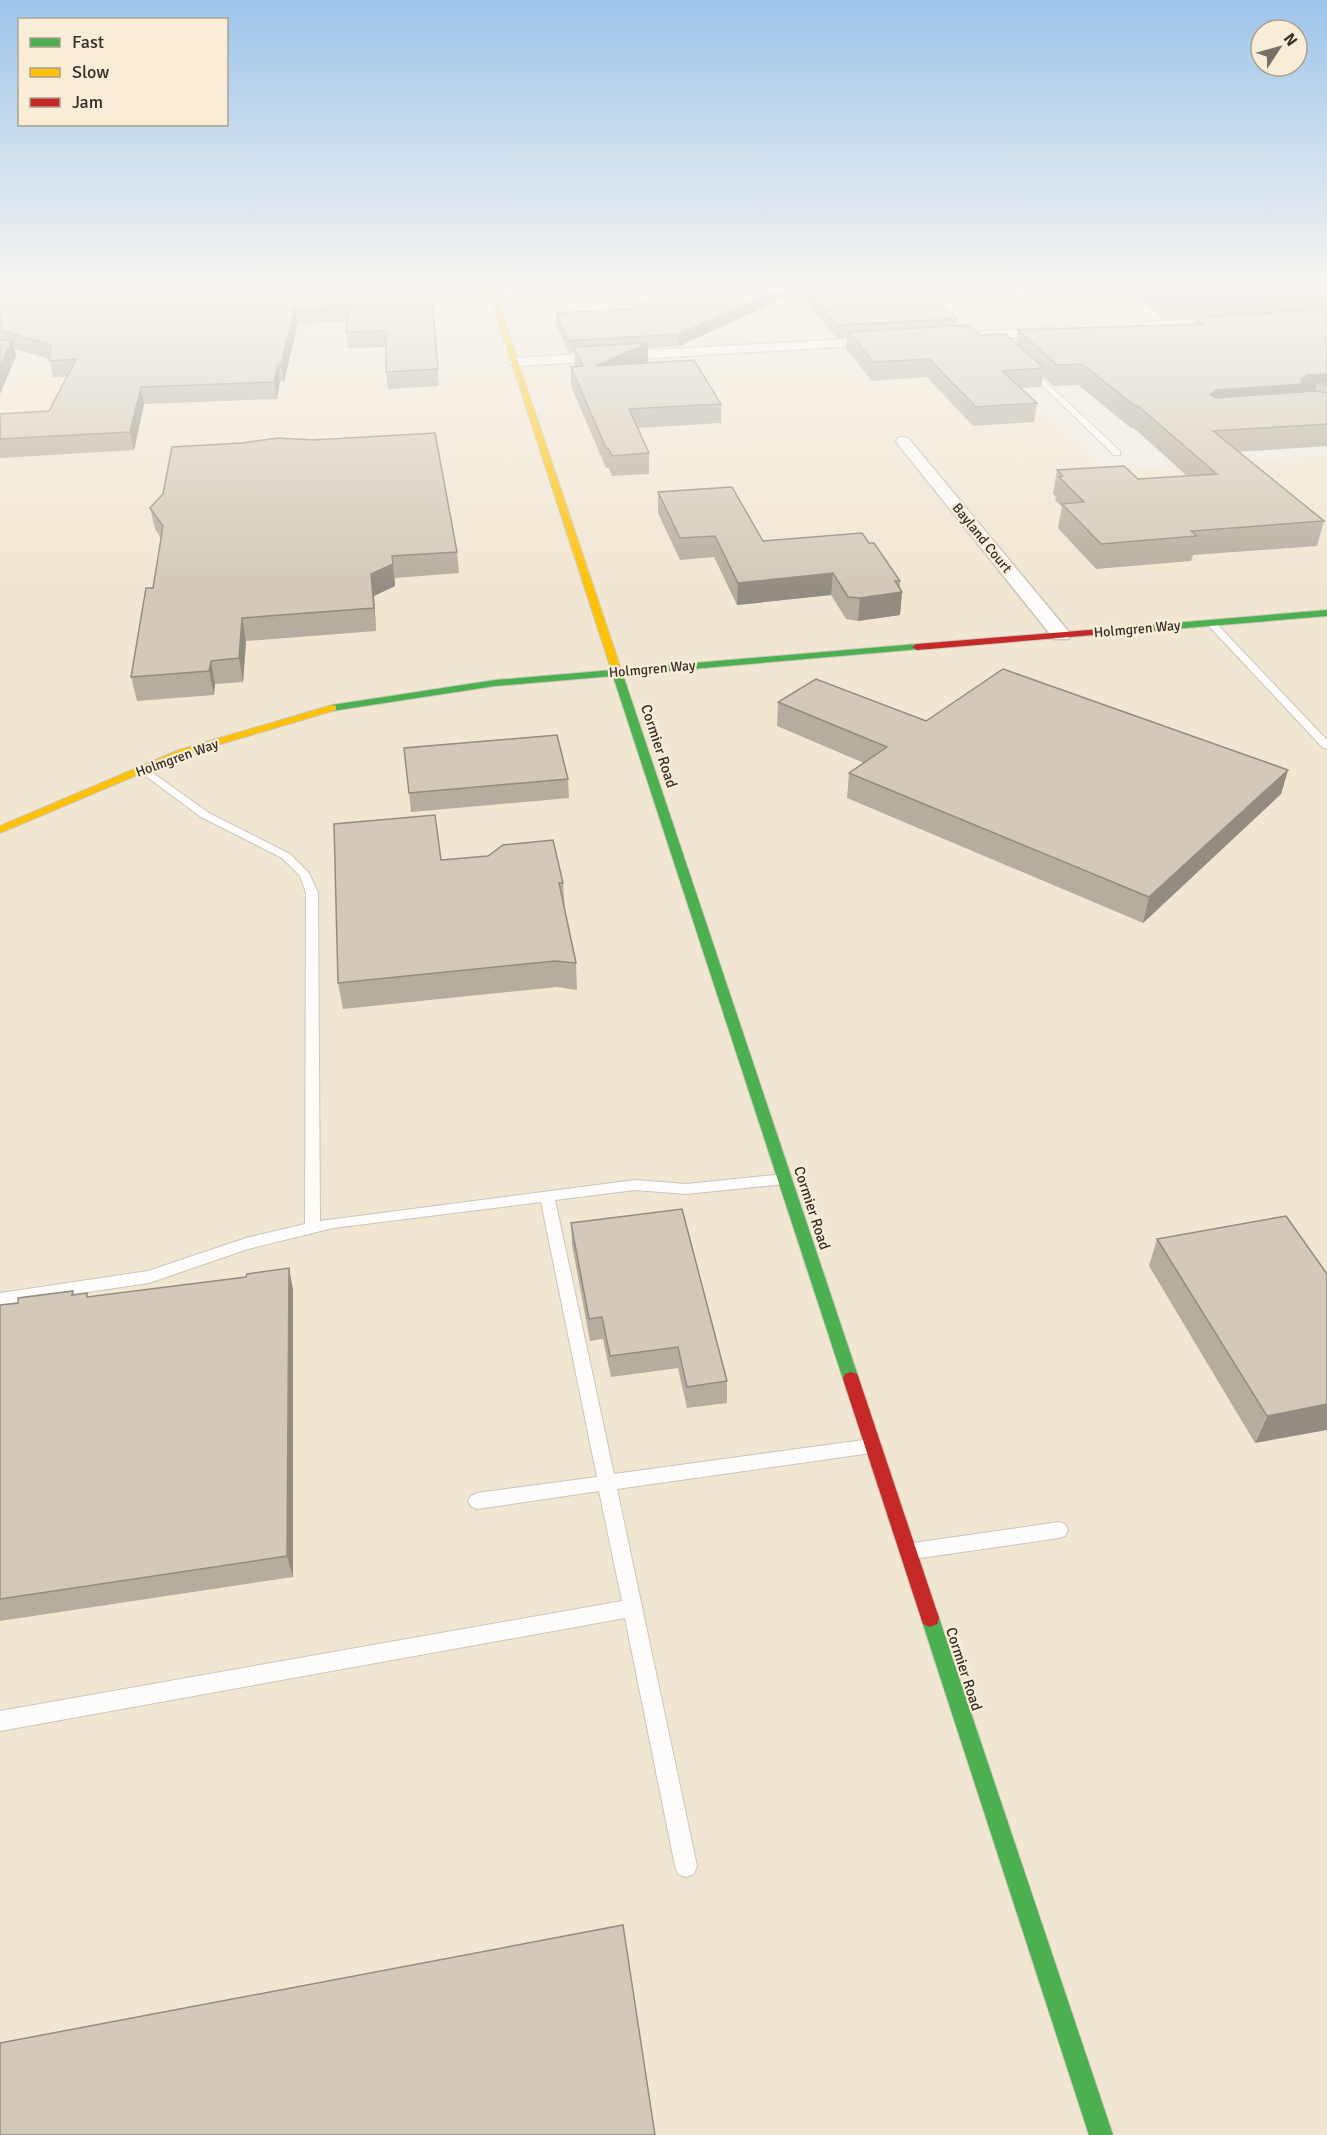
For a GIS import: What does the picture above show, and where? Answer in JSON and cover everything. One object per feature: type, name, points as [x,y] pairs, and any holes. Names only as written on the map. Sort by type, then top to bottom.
[{"type":"street","name":"Cormier Road","points":[[524,390],[1101,2135]]},
{"type":"street","name":"Bayland Court","points":[[903,441],[1061,635]]},
{"type":"street","name":"Holmgren Way","points":[[0,830],[183,752],[337,707],[495,683],[1327,613]]},
{"type":"lane","points":[[1050,390],[1117,453]]},
{"type":"lane","points":[[1211,623],[1327,746]]},
{"type":"lane","points":[[143,769],[205,815],[286,856],[306,875],[312,892],[313,1226]]},
{"type":"lane","points":[[0,1299],[149,1277],[246,1244],[313,1226],[635,1185],[686,1189],[785,1179]]},
{"type":"lane","points":[[547,1196],[686,1866]]},
{"type":"lane","points":[[477,1501],[873,1445]]},
{"type":"lane","points":[[907,1551],[1059,1530]]},
{"type":"lane","points":[[0,1721],[632,1608]]},
{"type":"shaded area","points":[[0,390],[1022,390],[1106,470],[1327,454],[1327,2135],[0,2135]]},
{"type":"building","points":[[60,390],[140,390],[130,432],[0,439],[0,414],[49,411]]},
{"type":"building","points":[[581,390],[712,390],[721,404],[629,409],[649,453],[612,456],[606,448]]},
{"type":"building","points":[[959,390],[1022,390],[1037,403],[976,407]]},
{"type":"building","points":[[1114,390],[1221,390],[1216,390],[1210,395],[1216,398],[1315,391],[1327,393],[1327,424],[1213,431],[1324,521],[1191,531],[1197,536],[1101,544],[1062,504],[1084,502],[1059,477],[1063,476],[1057,470],[1124,466],[1138,479],[1217,474],[1138,406]]},
{"type":"building","points":[[435,433],[457,552],[392,556],[393,564],[371,574],[374,608],[242,618],[239,658],[211,661],[209,671],[131,677],[146,588],[153,588],[163,526],[150,508],[163,494],[172,447],[242,443],[278,438],[313,440]]},
{"type":"building","points":[[732,487],[763,541],[862,533],[869,543],[874,543],[900,581],[895,581],[902,592],[860,598],[848,597],[833,573],[738,583],[715,536],[680,538],[658,492]]},
{"type":"building","points":[[1003,669],[1288,770],[1149,897],[849,773],[887,747],[778,702],[816,679],[926,721]]},
{"type":"building","points":[[557,735],[568,779],[409,793],[404,748]]},
{"type":"building","points":[[435,815],[441,860],[488,856],[503,845],[553,840],[563,883],[559,883],[576,963],[555,961],[338,983],[334,824]]},
{"type":"building","points":[[682,1209],[727,1381],[687,1387],[678,1347],[610,1356],[602,1317],[589,1319],[571,1223]]},
{"type":"building","points":[[1286,1216],[1327,1274],[1327,1404],[1267,1416],[1157,1239]]},
{"type":"building","points":[[289,1268],[287,1556],[0,1599],[0,1305],[18,1303],[18,1298],[73,1291],[72,1295],[87,1293],[87,1297],[246,1277],[247,1274]]},
{"type":"building","points":[[623,1925],[655,2135],[0,2135],[0,2043]]},
{"type":"traffic: fast","points":[[1150,628],[1327,613]]},
{"type":"traffic: fast","points":[[332,708],[495,683],[917,647]]},
{"type":"traffic: fast","points":[[617,672],[851,1379]]},
{"type":"traffic: fast","points":[[930,1618],[1101,2135]]},
{"type":"traffic: slow","points":[[524,390],[617,672]]},
{"type":"traffic: slow","points":[[0,830],[183,752],[332,708]]},
{"type":"traffic: jam","points":[[917,647],[1150,628]]},
{"type":"traffic: jam","points":[[851,1379],[930,1618]]}]
